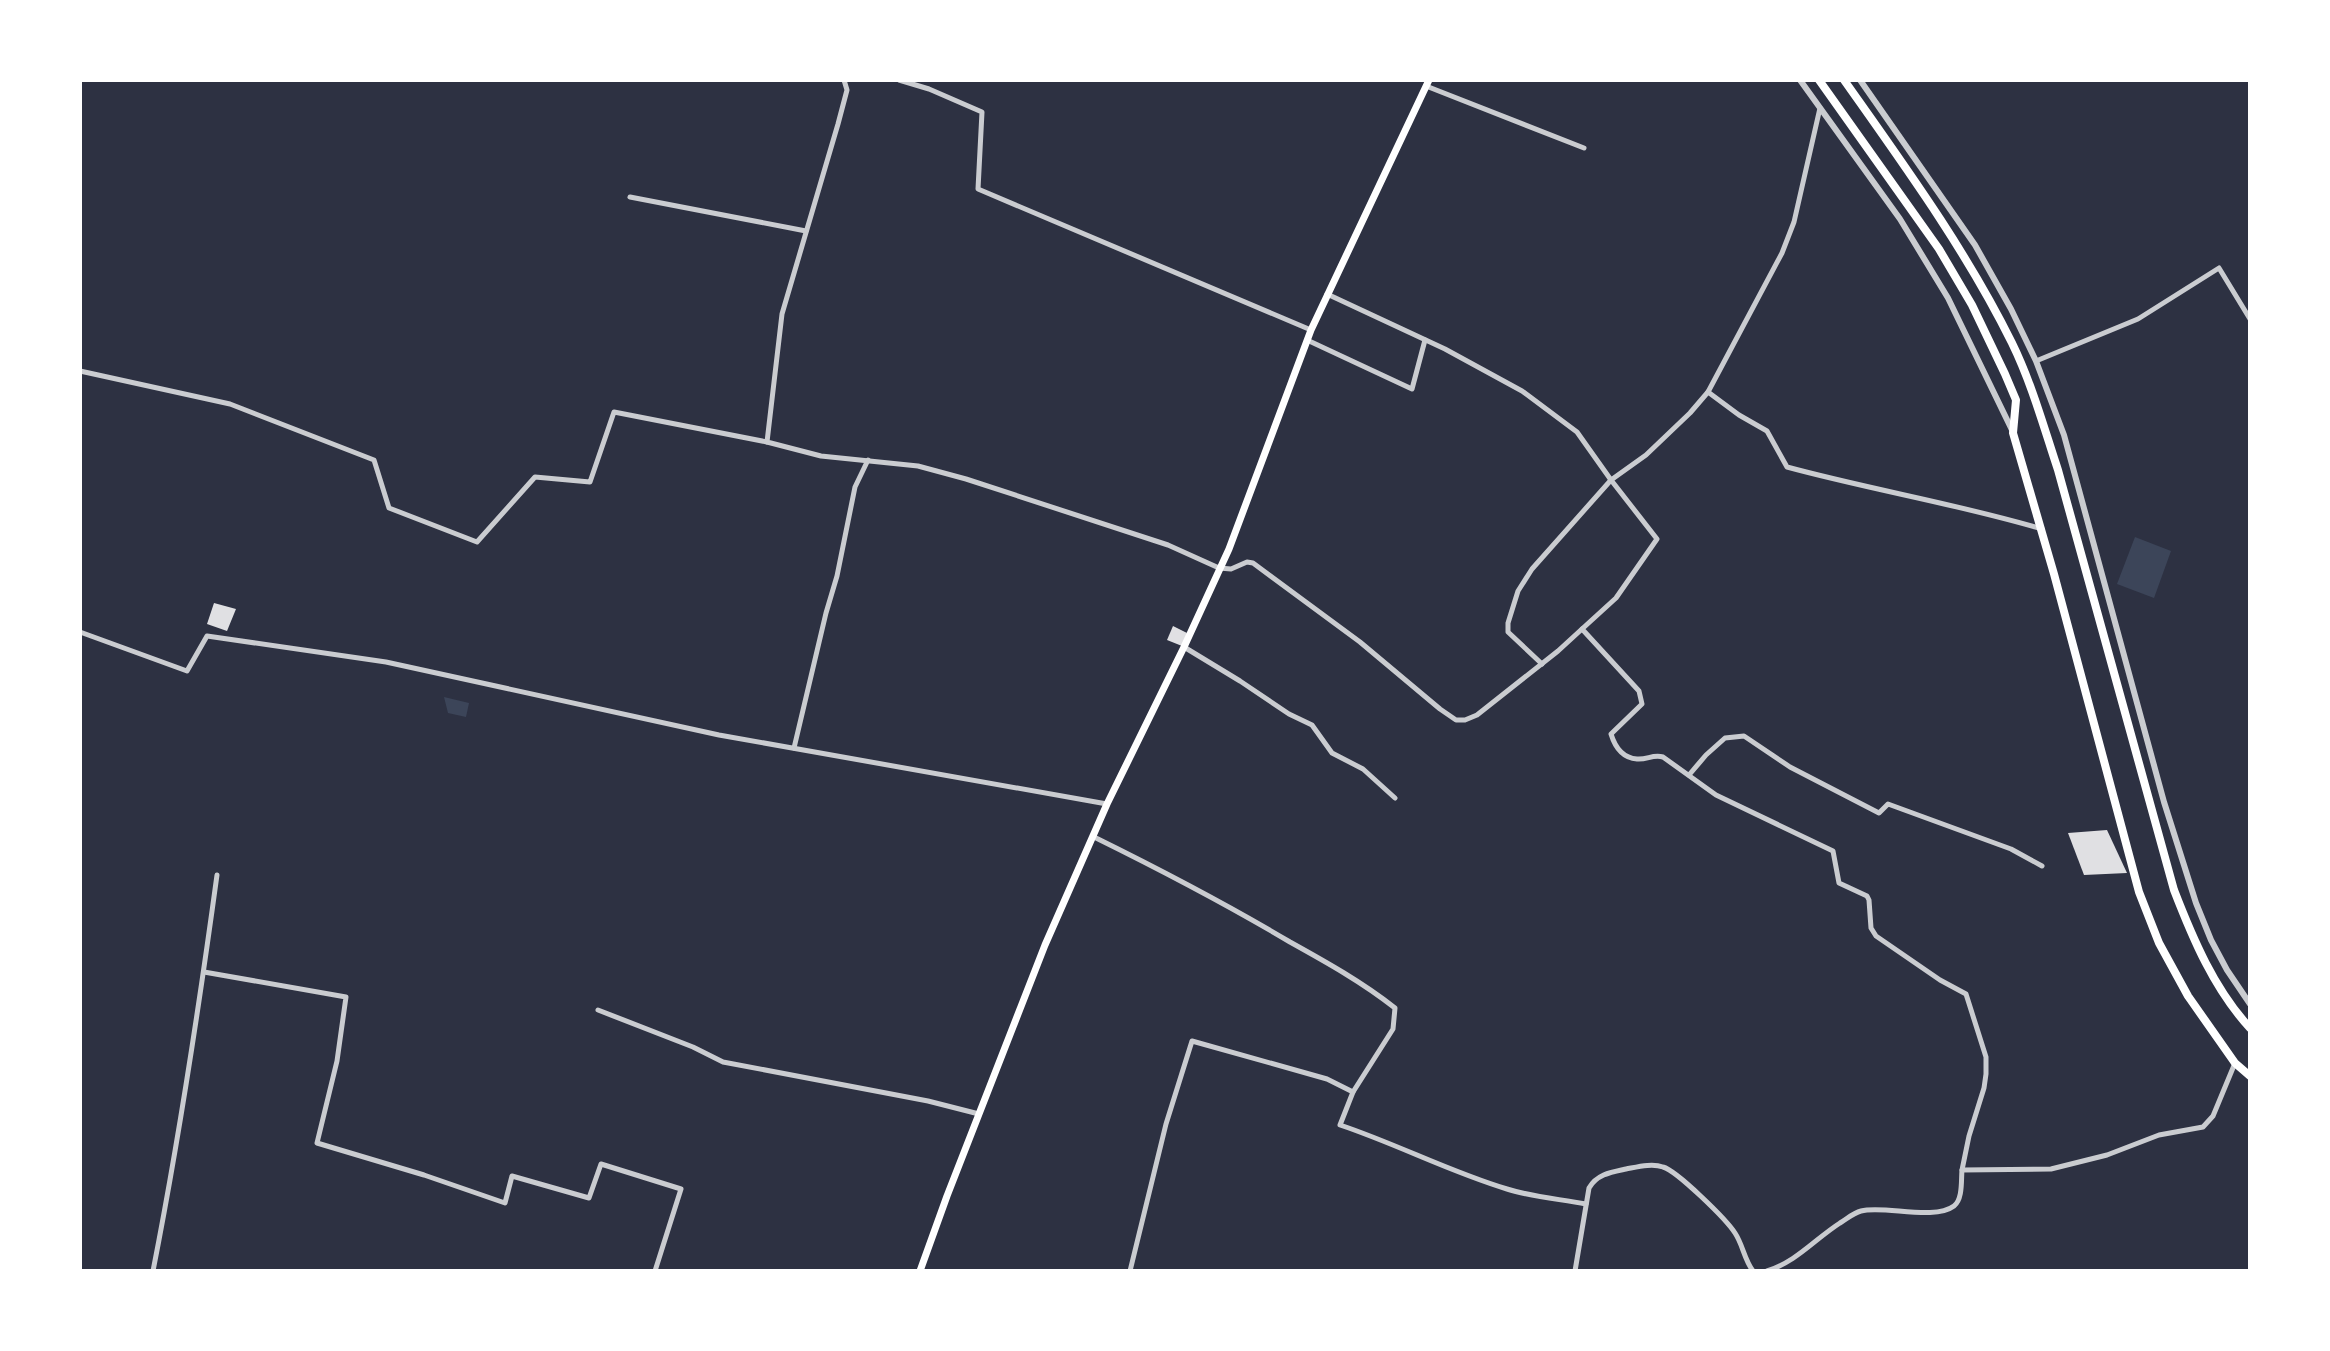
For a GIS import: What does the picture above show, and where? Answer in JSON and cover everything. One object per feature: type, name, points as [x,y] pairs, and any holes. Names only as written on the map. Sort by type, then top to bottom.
[{"type":"highway","points":[[1819,80],[1939,249],[1972,305],[2016,400],[2013,433],[2042,529],[2139,892],[2159,943],[2181,983],[2235,1063],[2250,1076]]},
{"type":"highway","points":[[1844,80],[1958,246],[2013,345],[2037,404],[2058,470],[2174,890],[2193,939],[2220,988],[2250,1028]]},
{"type":"main road","points":[[920,1271],[1045,945],[1107,804],[1240,524],[1311,330],[1428,83]]},
{"type":"street","points":[[767,442],[782,314],[847,90],[844,80]]},
{"type":"street","points":[[899,80],[982,112],[978,189],[1311,330]]},
{"type":"street","points":[[1800,80],[1900,219],[1948,298],[2013,433]]},
{"type":"street","points":[[1860,80],[1975,245],[2036,361],[2064,435],[2164,802],[2196,903],[2227,970],[2250,1004]]},
{"type":"street","points":[[1428,83],[1584,148]]},
{"type":"street","points":[[1542,664],[1508,632],[1518,591],[1532,569],[1611,480],[1646,455],[1708,392],[1782,253],[1794,222],[1820,108]]},
{"type":"street","points":[[630,197],[806,231]]},
{"type":"street","points":[[2036,361],[2138,319],[2219,268],[2250,319]]},
{"type":"street","points":[[80,371],[230,404],[374,460],[389,508],[477,542],[535,477],[590,482],[614,412],[767,442],[821,456],[918,466],[1168,545],[1219,568],[1231,569],[1247,562],[1253,563],[1360,642],[1440,709],[1456,720],[1465,720],[1477,715],[1542,664],[1616,598],[1657,539],[1577,432],[1522,391],[1327,293]]},
{"type":"street","points":[[1307,340],[1412,389],[1425,340]]},
{"type":"street","points":[[1708,392],[1767,431],[1787,467],[2042,529]]},
{"type":"street","points":[[794,748],[837,576],[855,487],[868,460]]},
{"type":"street","points":[[1582,629],[1639,691],[1642,704],[1611,734],[1620,753],[1637,759],[1654,754],[1663,757],[1716,795],[1833,851],[1839,883],[1867,896],[1871,928],[1876,936],[1966,994],[1986,1057],[1984,1088],[1969,1136],[1960,1195],[1953,1207],[1925,1212],[1892,1212],[1874,1208],[1857,1212],[1820,1236],[1800,1255],[1767,1271]]},
{"type":"street","points":[[80,632],[187,671],[207,636],[386,662],[719,735],[1107,804]]},
{"type":"street","points":[[1184,647],[1289,714],[1312,725],[1332,753],[1363,769],[1395,798]]},
{"type":"street","points":[[1689,775],[1725,738],[1744,736],[1790,767],[1879,813],[1888,804],[2011,849],[2042,866]]},
{"type":"street","points":[[1094,837],[1259,924],[1371,988],[1395,1008],[1393,1029],[1353,1092],[1340,1125],[1464,1175],[1511,1190],[1586,1204]]},
{"type":"street","points":[[153,1271],[173,1166],[217,875]]},
{"type":"street","points":[[204,972],[346,997],[337,1061],[317,1143],[505,1203],[512,1176],[589,1198],[601,1164],[681,1189],[655,1271]]},
{"type":"street","points":[[598,1010],[723,1062],[915,1098],[980,1114]]},
{"type":"street","points":[[1130,1271],[1166,1124],[1192,1041],[1327,1079],[1353,1092]]},
{"type":"street","points":[[1962,1170],[2051,1169],[2107,1155],[2159,1135],[2203,1127],[2213,1116],[2235,1063]]},
{"type":"street","points":[[1575,1271],[1589,1188],[1594,1180],[1610,1172],[1640,1166],[1661,1166],[1672,1171],[1723,1216],[1740,1241],[1753,1271]]},
{"type":"shaded area","points":[[2135,537],[2171,551],[2154,598],[2117,584]]},
{"type":"shaded area","points":[[444,697],[469,703],[466,717],[448,713]]},
{"type":"building","points":[[214,603],[236,609],[227,631],[207,624]]},
{"type":"building","points":[[1173,626],[1187,633],[1182,646],[1167,640]]},
{"type":"building","points":[[2107,830],[2127,873],[2084,875],[2068,833]]}]
